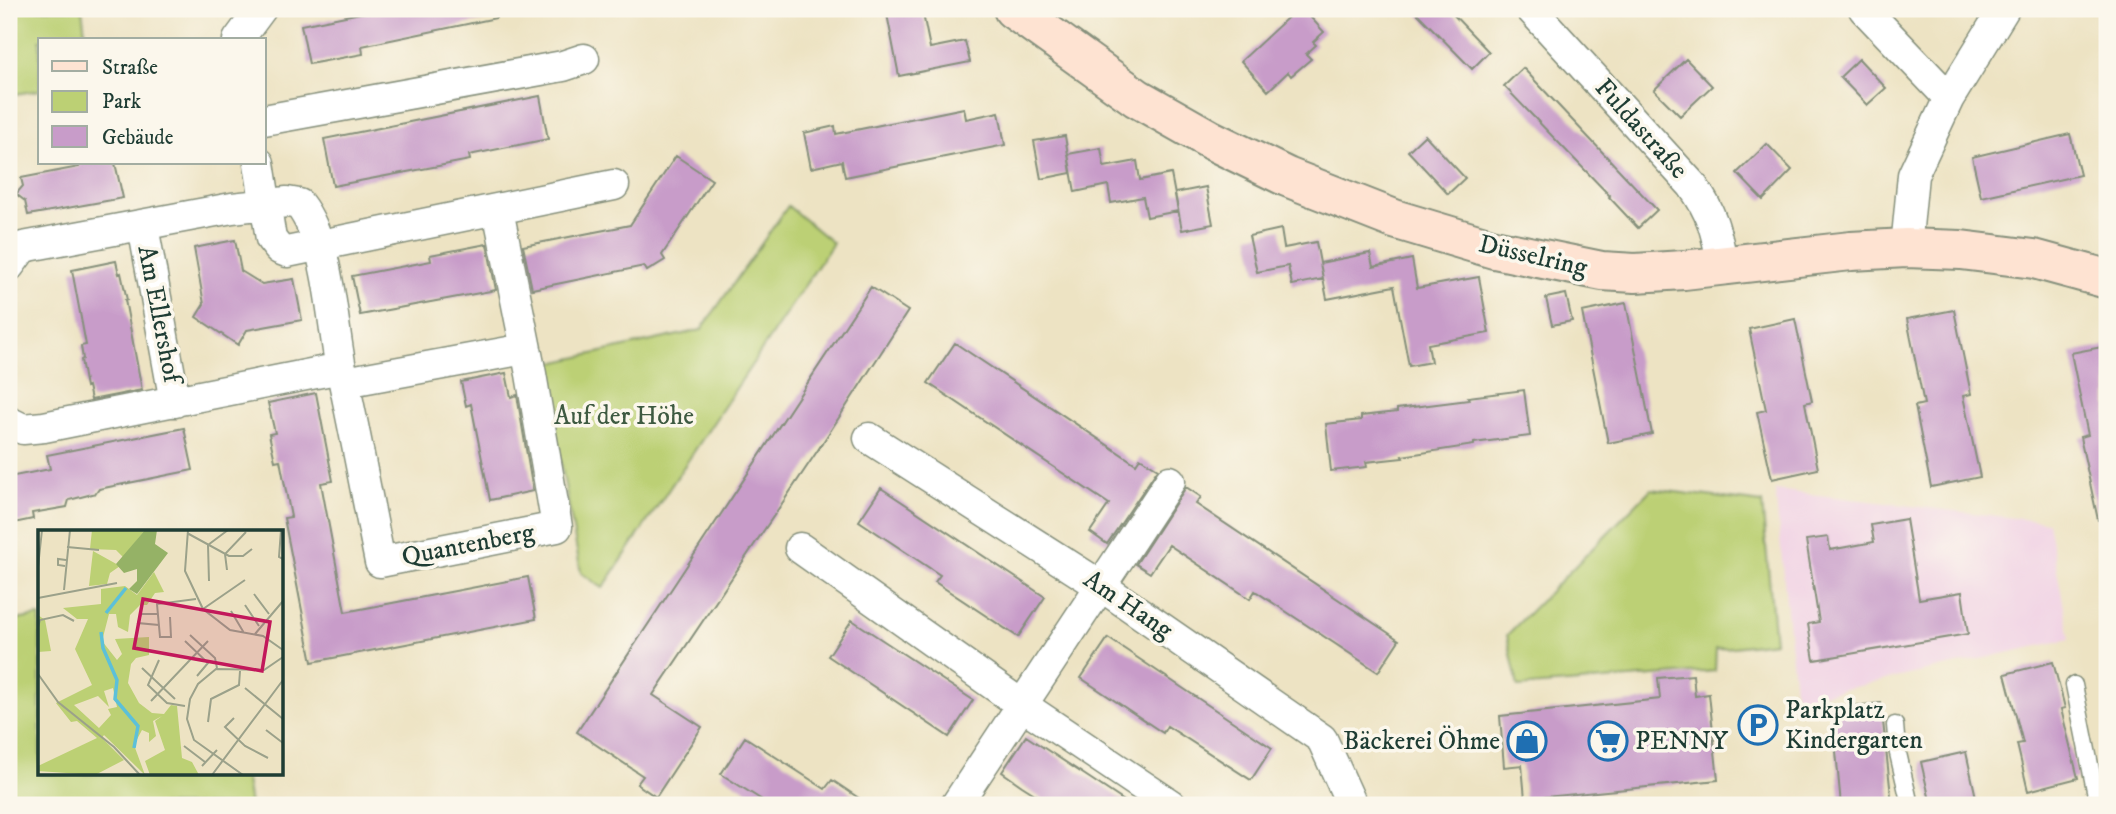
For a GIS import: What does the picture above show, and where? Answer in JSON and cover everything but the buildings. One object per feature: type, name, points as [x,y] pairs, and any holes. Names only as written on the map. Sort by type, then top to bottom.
[{"type":"street","points":[[239,38],[261,9]]},
{"type":"street","name":"Düsselring","points":[[1013,9],[1136,98],[1211,140],[1287,177],[1394,219],[1493,249],[1601,271],[1635,273],[1820,254],[1906,248],[1961,250],[2034,259],[2107,279]]},
{"type":"street","name":"Fuldastraße","points":[[1531,9],[1692,185],[1705,203],[1715,226],[1723,266]]},
{"type":"street","points":[[1864,9],[1949,98]]},
{"type":"street","points":[[1906,248],[1913,175],[1949,98],[2004,9]]},
{"type":"street","points":[[266,120],[562,66],[584,59]]},
{"type":"street","points":[[259,164],[271,239],[279,249],[287,252],[614,185]]},
{"type":"street","name":"Am Ellershof","points":[[9,266],[23,247],[265,203]]},
{"type":"street","name":"Quantenberg","points":[[320,245],[380,562],[557,527],[498,210]]},
{"type":"street","name":"Am Ellershof","points":[[143,226],[175,402]]},
{"type":"street","points":[[343,375],[525,349]]},
{"type":"street","name":"Am Ellershof","points":[[9,422],[23,429],[44,427],[175,402],[343,375]]},
{"type":"street","name":"Am Hang","points":[[869,438],[1101,586],[1322,739],[1352,805]]},
{"type":"street","points":[[956,805],[1170,481]]},
{"type":"street","points":[[800,548],[1022,705],[1171,805]]},
{"type":"lane","points":[[2074,685],[2098,805]]},
{"type":"lane","points":[[1895,725],[1897,749],[1910,805]]},
{"type":"shaded area","points":[[1775,490],[2048,522],[2070,639],[1796,700]]},
{"type":"green space","points":[[9,9],[82,9],[86,38],[38,38],[38,90],[9,95]]},
{"type":"green space","name":"Auf der Höhe","points":[[788,206],[833,243],[603,588],[581,573],[543,365],[701,330]]},
{"type":"green space","points":[[1651,489],[1762,503],[1775,642],[1716,649],[1715,671],[1518,687],[1507,635]]},
{"type":"green space","points":[[38,616],[38,776],[245,776],[250,805],[9,805],[9,621]]},
{"type":"place","name":"Parkplatz Kindergarten","points":[[1758,725]]},
{"type":"place","name":"Bäckerei Öhme","points":[[1527,741]]},
{"type":"place","name":"PENNY","points":[[1608,741]]}]
